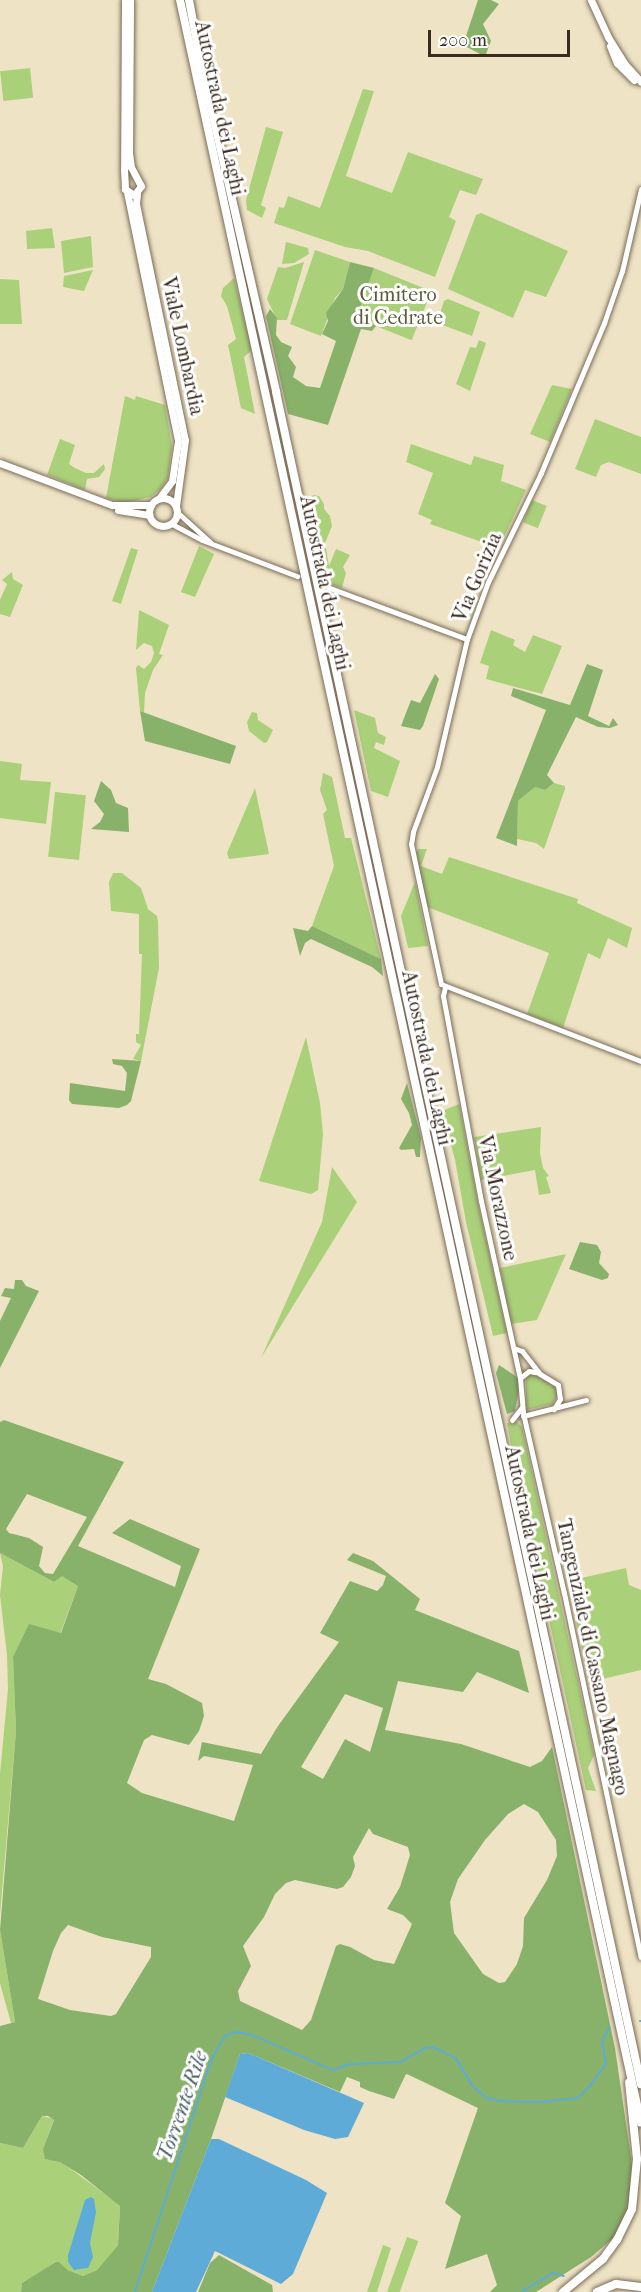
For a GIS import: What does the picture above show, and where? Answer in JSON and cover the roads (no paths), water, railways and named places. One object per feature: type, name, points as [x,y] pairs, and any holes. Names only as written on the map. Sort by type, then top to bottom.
[{"type":"highway","name":"Autostrada dei Laghi","points":[[180,0],[632,2063],[641,2084]]},
{"type":"highway","name":"Autostrada dei Laghi","points":[[189,0],[200,59],[276,392],[632,2063],[641,2123]]},
{"type":"highway","points":[[632,2063],[641,2075]]},
{"type":"highway","points":[[563,2292],[603,2259],[624,2229],[632,2209],[638,2159],[629,2102],[632,2063]]},
{"type":"highway","points":[[597,2292],[616,2284],[641,2287]]},
{"type":"main road","points":[[125,0],[124,169],[127,192],[137,194],[141,186],[136,179],[129,152],[130,0]]},
{"type":"main road","points":[[591,0],[608,37],[624,63],[641,84]]},
{"type":"main road","points":[[126,182],[136,179]]},
{"type":"main road","name":"Viale Lombardia","points":[[127,192],[178,441],[172,481],[159,498]]},
{"type":"main road","name":"Viale Lombardia","points":[[137,194],[136,204],[185,440],[176,509]]},
{"type":"main road","points":[[0,465],[112,505],[151,505]]},
{"type":"main road","points":[[0,465],[112,510],[149,515],[158,525],[170,524],[176,509],[169,499],[159,498],[151,505],[149,515]]},
{"type":"street","name":"Via Gorizia","points":[[445,987],[439,980],[413,860],[412,838],[437,766],[467,639],[488,582],[541,473],[601,331],[622,271],[641,189]]},
{"type":"street","points":[[176,509],[211,543]]},
{"type":"street","points":[[170,524],[211,543],[297,576]]},
{"type":"street","points":[[327,587],[467,639]]},
{"type":"street","points":[[445,987],[641,1061]]},
{"type":"street","name":"Via Morazzone","points":[[445,987],[443,996],[472,1158],[520,1378],[523,1416]]},
{"type":"street","points":[[514,1348],[522,1351],[540,1374]]},
{"type":"street","points":[[520,1378],[529,1371],[558,1384],[560,1399],[554,1408]]},
{"type":"street","points":[[523,1416],[586,1400]]},
{"type":"street","points":[[512,1420],[522,1407]]},
{"type":"street","name":"Tangenziale di Cassano Magnago","points":[[528,1434],[530,1421],[534,1414]]},
{"type":"street","name":"Tangenziale di Cassano Magnago","points":[[523,1416],[641,1957]]},
{"type":"water","points":[[248,2053],[364,2103],[348,2137],[335,2139],[304,2130],[225,2097],[240,2054]]},
{"type":"water","points":[[211,2139],[219,2139],[306,2180],[327,2193],[293,2274],[281,2284],[215,2251],[196,2292],[152,2292]]},
{"type":"water","points":[[91,2197],[94,2199],[96,2212],[90,2243],[93,2257],[88,2268],[74,2270],[68,2262],[68,2255],[85,2200]]},
{"type":"waterway","name":"Torrente Rile","points":[[135,2292],[212,2058],[225,2036],[237,2032],[252,2035],[333,2070],[350,2064],[401,2062],[425,2048],[433,2047],[456,2058],[472,2085],[487,2098],[501,2101],[537,2102],[578,2098],[590,2086],[606,2064],[602,2042],[609,2028]]},
{"type":"waterway","points":[[522,2292],[552,2273],[564,2276]]},
{"type":"tunnel","points":[[303,578],[327,587]]},
{"type":"park label","name":"Cimitero di Cedrate","points":[[398,306]]}]
